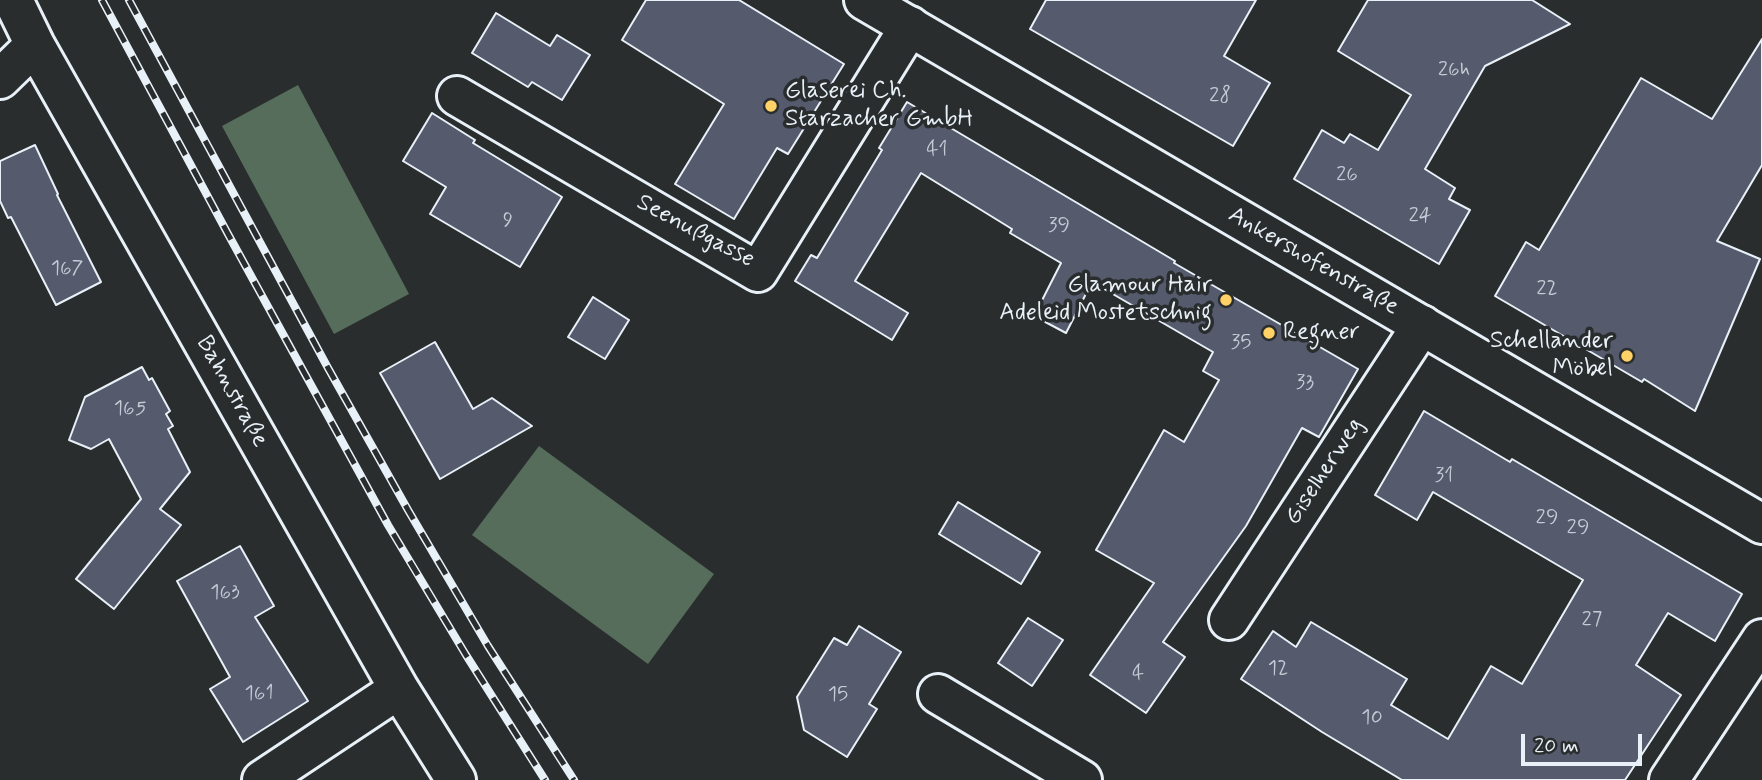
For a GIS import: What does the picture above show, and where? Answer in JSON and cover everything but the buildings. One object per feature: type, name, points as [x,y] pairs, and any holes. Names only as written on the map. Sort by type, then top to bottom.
[{"type":"street","name":"Bahnstraße","points":[[13,0],[35,45],[399,689],[456,780]]},
{"type":"street","name":"Ankershofenstraße","points":[[864,0],[1762,524]]},
{"type":"street","name":"Seenußgasse","points":[[457,96],[758,272],[910,26]]},
{"type":"street","points":[[0,79],[35,45]]},
{"type":"street","name":"Giselherweg","points":[[1229,620],[1422,325]]},
{"type":"street","points":[[1669,780],[1762,639]]},
{"type":"street","points":[[262,780],[399,689]]},
{"type":"street","points":[[938,694],[1082,780]]},
{"type":"green space","points":[[298,85],[409,294],[334,334],[222,126]]},
{"type":"green space","points":[[539,446],[714,574],[648,664],[472,535]]},
{"type":"railway","points":[[102,0],[388,525],[545,780]]},
{"type":"railway","points":[[129,0],[408,510],[488,646],[574,780]]},
{"type":"place","name":"Glaserei Ch. Starzacher GmbH","points":[[771,106]]},
{"type":"place","name":"Glamour Hair Adeleid Mostetschnig","points":[[1226,300]]},
{"type":"place","name":"Regner","points":[[1269,333]]},
{"type":"place","name":"Schellander Möbel","points":[[1627,356]]}]
